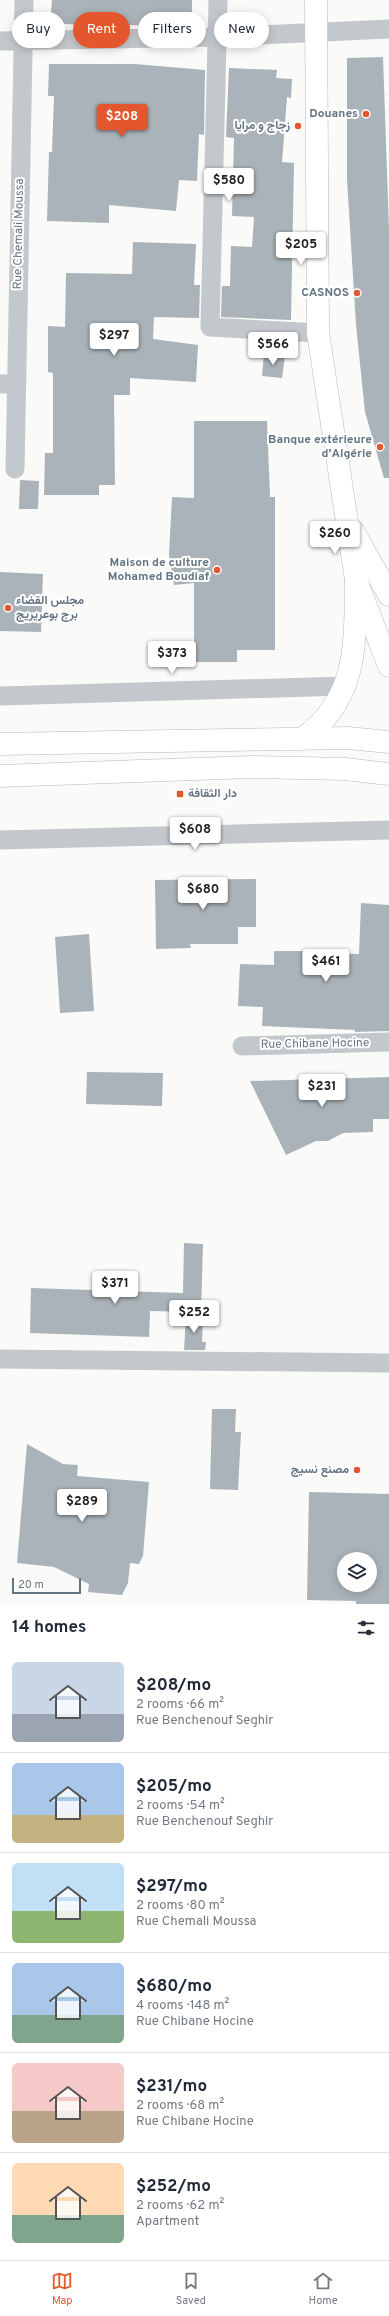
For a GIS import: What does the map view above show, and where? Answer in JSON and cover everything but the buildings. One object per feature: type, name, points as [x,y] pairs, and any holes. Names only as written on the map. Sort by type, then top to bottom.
[{"type":"main road","points":[[302,739],[320,725],[330,713],[345,686],[349,676],[355,641],[356,580],[349,525],[339,479],[318,333],[316,0]]},
{"type":"main road","points":[[349,525],[389,595]]},
{"type":"main road","points":[[356,580],[389,666]]},
{"type":"main road","points":[[0,744],[348,738],[389,742]]},
{"type":"main road","points":[[0,776],[251,766],[332,768],[389,774]]},
{"type":"street","name":"Rue Chemali Moussa","points":[[24,0],[24,12]]},
{"type":"street","points":[[218,0],[218,12]]},
{"type":"street","points":[[269,34],[389,29]]},
{"type":"street","points":[[65,41],[214,37]]},
{"type":"street","points":[[0,41],[12,42]]},
{"type":"street","name":"Rue Chemali Moussa","points":[[15,469],[8,384],[23,48]]},
{"type":"street","points":[[219,48],[210,327],[318,333]]},
{"type":"street","points":[[0,696],[345,686]]},
{"type":"street","points":[[0,840],[389,830]]},
{"type":"street","name":"Rue Chibane Hocine","points":[[242,1046],[389,1042]]},
{"type":"street","points":[[0,1359],[389,1363]]},
{"type":"place","name":"Douanes","points":[[366,114]]},
{"type":"place","name":"زجاج و مرايا","points":[[298,126]]},
{"type":"place","name":"CASNOS","points":[[357,293]]},
{"type":"place","name":"Banque extérieure d'Algérie","points":[[380,447]]},
{"type":"place","name":"Maison de culture Mohamed Boudiaf","points":[[217,570]]},
{"type":"place","name":"مجلس القضاء برج بوعريريج","points":[[8,608]]},
{"type":"place","name":"دار الثقافة","points":[[180,794]]},
{"type":"place","name":"مصنع نسيج","points":[[357,1470]]}]
